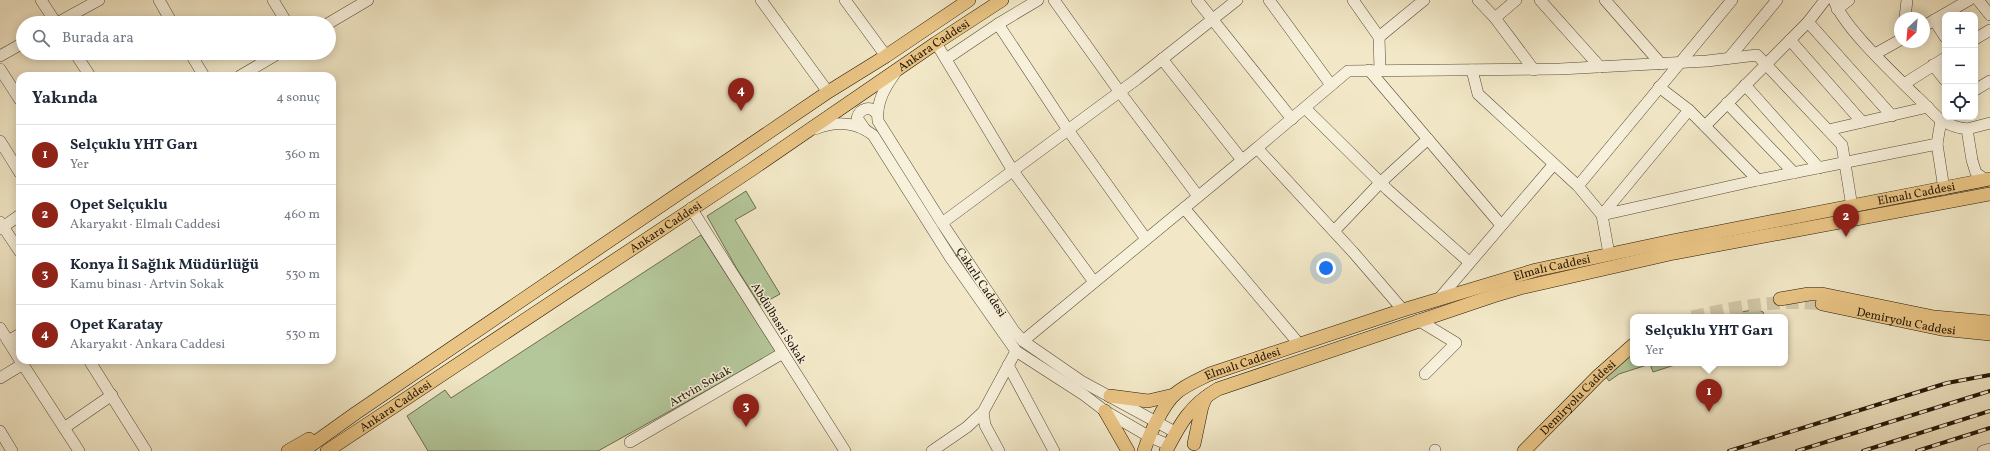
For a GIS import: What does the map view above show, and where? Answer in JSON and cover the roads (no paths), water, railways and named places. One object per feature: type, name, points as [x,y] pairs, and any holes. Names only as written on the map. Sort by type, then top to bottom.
[{"type":"main road","name":"Ankara Caddesi","points":[[303,451],[356,413],[828,92],[886,56],[969,0]]},
{"type":"main road","name":"Ankara Caddesi","points":[[327,451],[379,418],[1002,0]]},
{"type":"main road","name":"Elmalı Caddesi","points":[[1150,437],[1157,422],[1174,395],[1190,384],[1210,374],[1403,310],[1504,279],[1609,254],[1988,180]]},
{"type":"main road","name":"Elmalı Caddesi","points":[[1168,448],[1175,432],[1192,409],[1208,395],[1229,384],[1418,320],[1520,288],[1674,253],[1989,195]]},
{"type":"main road","points":[[1780,299],[1809,294],[1822,294],[1934,317],[1990,322]]},
{"type":"main road","name":"Demiryolu Caddesi","points":[[1822,304],[1941,329],[1990,334]]},
{"type":"main road","name":"Demiryolu Caddesi","points":[[1524,451],[1598,376],[1630,348]]},
{"type":"main road","points":[[1110,396],[1148,401],[1174,395]]},
{"type":"main road","points":[[1194,444],[1202,406],[1208,395]]},
{"type":"main road","points":[[1105,411],[1128,451]]},
{"type":"main road","points":[[288,451],[356,413]]},
{"type":"main road","points":[[343,451],[379,418]]},
{"type":"main road","points":[[1144,451],[1150,437]]},
{"type":"street","points":[[41,0],[51,16]]},
{"type":"street","points":[[69,16],[99,0]]},
{"type":"street","points":[[159,0],[168,16]]},
{"type":"street","points":[[273,0],[283,16]]},
{"type":"street","points":[[336,19],[368,0]]},
{"type":"street","points":[[761,0],[828,92]]},
{"type":"street","points":[[844,0],[886,56]]},
{"type":"street","points":[[946,59],[998,24],[1038,0]]},
{"type":"street","points":[[1054,0],[1119,91],[1198,196]]},
{"type":"street","points":[[1197,0],[1292,119]]},
{"type":"street","points":[[942,223],[1162,59],[1237,0]]},
{"type":"street","points":[[1269,0],[1331,85]]},
{"type":"street","points":[[1353,0],[1379,37],[1375,70],[1428,139],[1501,225]]},
{"type":"street","points":[[1379,37],[1424,0]]},
{"type":"street","points":[[1478,0],[1495,18],[1534,70]]},
{"type":"street","points":[[1495,18],[1516,0]]},
{"type":"street","points":[[1540,0],[1600,67]]},
{"type":"street","points":[[1605,0],[1661,64]]},
{"type":"street","points":[[1578,186],[1732,0]]},
{"type":"street","points":[[1729,58],[1777,0]]},
{"type":"street","points":[[1705,126],[1808,22],[1825,0]]},
{"type":"street","points":[[1849,0],[1836,5],[1875,54],[1941,120],[1958,128],[1967,129],[1976,122],[1990,123]]},
{"type":"street","points":[[1906,12],[1907,0]]},
{"type":"street","points":[[1930,22],[1969,0]]},
{"type":"street","points":[[1978,0],[1990,15]]},
{"type":"street","points":[[1934,20],[1942,32]]},
{"type":"street","points":[[1808,22],[1892,116]]},
{"type":"street","points":[[998,24],[1068,130],[1146,239]]},
{"type":"street","points":[[1978,37],[1990,30]]},
{"type":"street","points":[[1790,40],[1862,122]]},
{"type":"street","points":[[936,43],[1013,171],[1094,282]]},
{"type":"street","points":[[1875,54],[1894,43]]},
{"type":"street","points":[[0,56],[16,47]]},
{"type":"street","points":[[1023,341],[1292,119],[1348,70],[1534,70],[1679,63],[1757,55],[1842,145],[1852,207]]},
{"type":"street","points":[[1162,59],[1242,160]]},
{"type":"street","points":[[80,60],[87,72]]},
{"type":"street","points":[[194,60],[202,72]]},
{"type":"street","points":[[247,72],[267,60]]},
{"type":"street","points":[[1904,84],[1942,60]]},
{"type":"street","points":[[1933,65],[1942,76]]},
{"type":"street","points":[[0,69],[16,94]]},
{"type":"street","points":[[877,114],[878,105],[883,92],[898,69]]},
{"type":"street","points":[[1472,70],[1478,94],[1578,186],[1602,216],[1609,254]]},
{"type":"street","points":[[1978,88],[1990,81]]},
{"type":"street","points":[[1745,85],[1819,168]]},
{"type":"street","points":[[1659,87],[1689,110],[1758,180]]},
{"type":"street","points":[[1727,103],[1794,173]]},
{"type":"street","points":[[1828,130],[1928,107]]},
{"type":"street","points":[[864,128],[857,118],[859,113],[864,109],[870,108],[877,114]]},
{"type":"street","points":[[1305,108],[1380,183],[1469,262]]},
{"type":"street","points":[[1602,216],[1689,110]]},
{"type":"street","name":"Çakırlı Caddesi","points":[[877,114],[882,129],[942,223],[1014,331],[1023,341],[1081,381],[1175,432]]},
{"type":"street","points":[[1941,120],[1937,144],[1944,189]]},
{"type":"street","points":[[802,134],[827,125],[839,123],[864,128]]},
{"type":"street","name":"Çakırlı Caddesi","points":[[864,128],[873,135],[950,257],[1016,351],[1084,395],[1105,411],[1168,448]]},
{"type":"street","points":[[1967,129],[1972,160],[1976,173],[1988,180]]},
{"type":"street","points":[[1334,231],[1380,183],[1428,139]]},
{"type":"street","points":[[0,141],[16,167]]},
{"type":"street","points":[[1602,216],[1758,180],[1937,144]]},
{"type":"street","points":[[1257,148],[1334,231],[1403,310]]},
{"type":"street","points":[[1438,300],[1554,164]]},
{"type":"street","name":"Abdülbasri Sokak","points":[[691,208],[845,451]]},
{"type":"street","points":[[1184,208],[1300,345]]},
{"type":"street","points":[[16,217],[1,226],[16,247]]},
{"type":"street","points":[[1418,320],[1456,343],[1425,374]]},
{"type":"street","points":[[0,328],[16,353]]},
{"type":"street","points":[[8,341],[16,336]]},
{"type":"street","points":[[932,451],[967,427],[983,412],[1016,351]]},
{"type":"street","name":"Artvin Sokak","points":[[630,442],[783,354]]},
{"type":"street","points":[[2,373],[16,364]]},
{"type":"street","points":[[23,364],[79,451]]},
{"type":"street","points":[[92,364],[146,451]]},
{"type":"street","points":[[1008,365],[1054,451]]},
{"type":"street","points":[[64,428],[112,396]]},
{"type":"street","points":[[983,412],[985,425],[999,451]]},
{"type":"street","points":[[0,431],[12,451]]},
{"type":"street","points":[[1983,451],[1990,449]]},
{"type":"tunnel","points":[[1706,314],[1773,303],[1822,304]]},
{"type":"railway","points":[[1729,451],[1947,383],[1990,375]]},
{"type":"railway","points":[[1797,451],[1990,391]]},
{"type":"railway","points":[[1863,451],[1990,411]]},
{"type":"railway","points":[[1917,451],[1990,428]]},
{"type":"place","name":"Opet Karatay","points":[[741,111]]},
{"type":"place","name":"Opet Selçuklu","points":[[1846,237]]},
{"type":"place","name":"Selçuklu YHT Garı","points":[[1709,412]]},
{"type":"place","name":"Konya İl Sağlık Müdürlüğü","points":[[746,427]]}]
